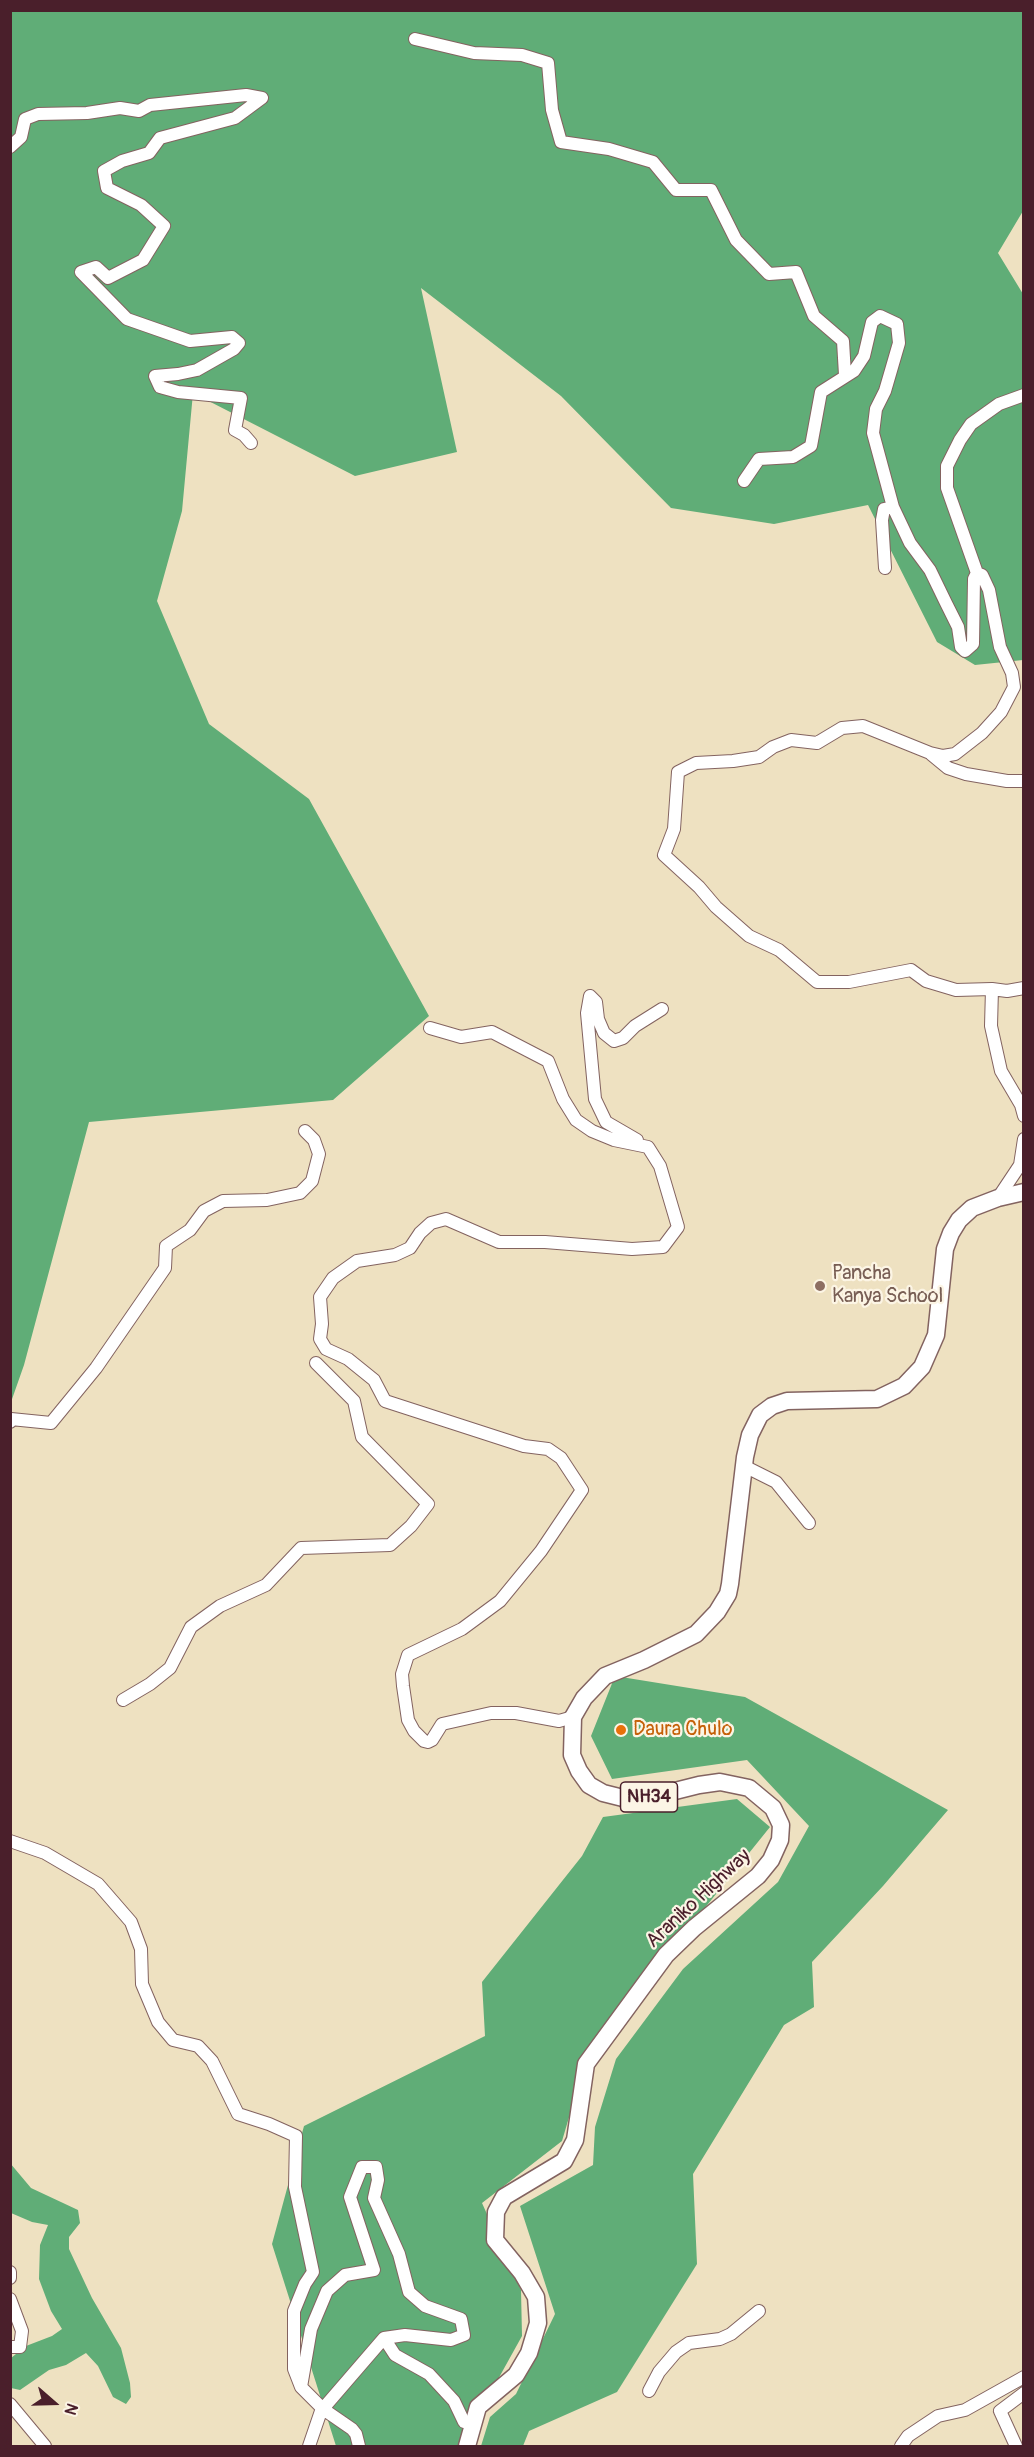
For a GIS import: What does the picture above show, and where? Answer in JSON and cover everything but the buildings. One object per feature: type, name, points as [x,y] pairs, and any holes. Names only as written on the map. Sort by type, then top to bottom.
[{"type":"highway","points":[[573,1717],[584,1698],[605,1676],[644,1660],[696,1634],[717,1612],[728,1594],[730,1584],[748,1442],[754,1424],[764,1411],[787,1401],[877,1399],[896,1391],[916,1375],[925,1363],[936,1335],[945,1249],[951,1233],[959,1220],[972,1208],[1023,1192]]},
{"type":"highway","name":"Araniko Highway","points":[[467,2446],[478,2408],[516,2375],[530,2353],[538,2323],[536,2297],[522,2273],[495,2240],[496,2212],[504,2197],[564,2161],[574,2140],[586,2064],[666,1955],[694,1928],[758,1876],[771,1860],[780,1839],[781,1825],[773,1808],[749,1788],[720,1782],[643,1799],[624,1798],[603,1793],[589,1785],[572,1755],[573,1717]]},
{"type":"street","points":[[415,39],[474,53],[522,55],[548,63],[552,110],[561,142],[609,149],[653,162],[676,190],[711,190],[736,240],[769,274],[796,272],[813,316],[843,341],[845,375]]},
{"type":"street","points":[[10,147],[21,137],[25,119],[38,114],[87,113],[120,108],[139,111],[150,105],[246,95],[262,98],[235,118],[160,138],[149,153],[122,160],[104,171],[107,188],[141,205],[164,226],[143,260],[108,278],[96,267],[81,272],[127,319],[190,341],[232,337],[239,343],[234,349],[197,370],[178,375],[155,376],[160,387],[178,392],[241,398],[235,430],[244,435],[250,443]]},
{"type":"street","points":[[744,481],[759,459],[793,457],[811,446],[821,392],[854,371],[864,356],[872,322],[880,316],[897,324],[899,343],[885,391],[876,409],[873,434],[893,507],[910,543],[930,570],[958,627],[961,647],[965,651],[973,644],[974,579],[977,573]]},
{"type":"street","points":[[1023,395],[999,404],[971,423],[947,466],[947,488],[977,573],[982,575],[989,590],[1000,647],[1012,673],[1014,687],[1000,712],[965,749],[955,754],[942,756],[930,753],[863,726],[842,728],[816,743],[790,740],[773,747],[759,757],[696,763],[678,771],[674,829],[664,855],[699,886],[716,908],[749,936],[779,951],[817,982],[849,982],[911,970],[926,981],[956,990],[1023,988]]},
{"type":"street","points":[[885,568],[882,520],[884,509],[893,507]]},
{"type":"street","points":[[930,753],[948,768],[966,774],[997,780],[1023,781]]},
{"type":"street","points":[[992,990],[991,1026],[1001,1071],[1021,1105],[1023,1116]]},
{"type":"street","points":[[573,1717],[559,1721],[516,1713],[492,1713],[455,1719],[442,1724],[432,1740],[428,1742],[414,1731],[408,1719],[402,1674],[408,1655],[462,1629],[500,1601],[541,1551],[582,1490],[561,1458],[548,1449],[524,1446],[385,1401],[374,1380],[348,1359],[326,1349],[320,1339],[322,1324],[320,1297],[333,1278],[357,1261],[395,1256],[410,1248],[420,1233],[431,1223],[446,1219],[499,1242],[545,1242],[632,1249],[663,1247],[678,1227],[660,1166],[648,1147],[606,1122],[602,1114],[595,1099],[587,1013],[590,996],[596,1002],[598,1019],[604,1033],[614,1041],[623,1038],[635,1026],[662,1009]]},
{"type":"street","points":[[430,1028],[460,1038],[492,1032],[523,1046],[548,1061],[563,1099],[576,1120],[592,1131],[614,1140],[648,1147]]},
{"type":"street","points":[[11,1419],[51,1424],[96,1368],[165,1268],[166,1246],[190,1230],[204,1211],[223,1201],[267,1200],[300,1193],[312,1181],[319,1154],[314,1140],[305,1131]]},
{"type":"street","points":[[998,1198],[1020,1165],[1023,1139]]},
{"type":"street","points":[[123,1700],[150,1684],[170,1668],[191,1627],[220,1606],[266,1585],[301,1548],[390,1545],[411,1526],[428,1504],[362,1437],[354,1401],[316,1363]]},
{"type":"street","points":[[744,1466],[776,1482],[809,1523]]},
{"type":"street","points":[[10,1841],[45,1853],[98,1884],[131,1922],[141,1949],[142,1984],[158,2022],[173,2040],[198,2046],[212,2061],[238,2114],[296,2136],[295,2187],[313,2272],[304,2284],[294,2311],[294,2369],[301,2387],[323,2409],[352,2429],[359,2440],[359,2446]]},
{"type":"street","points":[[301,2387],[311,2329],[327,2290],[345,2275],[374,2270],[350,2197],[362,2167],[376,2167],[378,2180],[374,2198],[399,2254],[410,2292],[425,2306],[461,2319],[464,2335],[451,2340],[405,2335],[384,2338],[323,2409],[309,2446]]},
{"type":"street","points":[[10,2272],[10,2278]]},
{"type":"street","points":[[10,2300],[22,2331],[20,2347],[10,2348]]},
{"type":"street","points":[[649,2391],[659,2372],[676,2352],[689,2343],[720,2339],[759,2311]]},
{"type":"street","points":[[384,2338],[395,2355],[429,2374],[454,2401],[464,2422],[472,2424]]},
{"type":"street","points":[[901,2446],[908,2436],[938,2416],[965,2410],[1023,2377]]},
{"type":"street","points":[[1016,2446],[1000,2411],[1023,2393]]},
{"type":"street","points":[[10,2404],[45,2446]]},
{"type":"green space","points":[[11,11],[1023,11],[1023,211],[998,253],[1023,294],[1023,660],[975,665],[937,642],[868,505],[774,524],[671,508],[561,396],[421,288],[457,452],[355,476],[193,393],[182,511],[157,601],[209,724],[309,799],[429,1016],[333,1100],[89,1122],[24,1365],[11,1402]]},
{"type":"green space","points":[[615,1676],[745,1697],[948,1810],[883,1886],[812,1962],[814,2007],[784,2025],[693,2174],[697,2264],[617,2392],[529,2431],[523,2446],[481,2446],[490,2417],[516,2394],[555,2314],[520,2206],[593,2165],[595,2127],[616,2059],[683,1969],[778,1882],[809,1826],[747,1760],[612,1779],[591,1736]]},
{"type":"green space","points":[[737,1799],[770,1827],[588,2053],[562,2141],[482,2203],[521,2290],[522,2336],[461,2446],[336,2446],[272,2244],[304,2126],[485,2036],[482,1982],[582,1856],[603,1817]]},
{"type":"green space","points":[[10,2163],[31,2188],[78,2210],[80,2223],[69,2237],[69,2249],[92,2298],[121,2348],[130,2383],[131,2397],[126,2404],[113,2397],[98,2366],[86,2353],[66,2365],[49,2370],[20,2390],[11,2388],[11,2358],[26,2346],[52,2336],[62,2329],[51,2311],[39,2279],[40,2245],[48,2225],[32,2222],[11,2213]]},
{"type":"place","name":"Pancha Kanya School","points":[[820,1286]]},
{"type":"place","name":"Daura Chulo","points":[[621,1730]]}]
